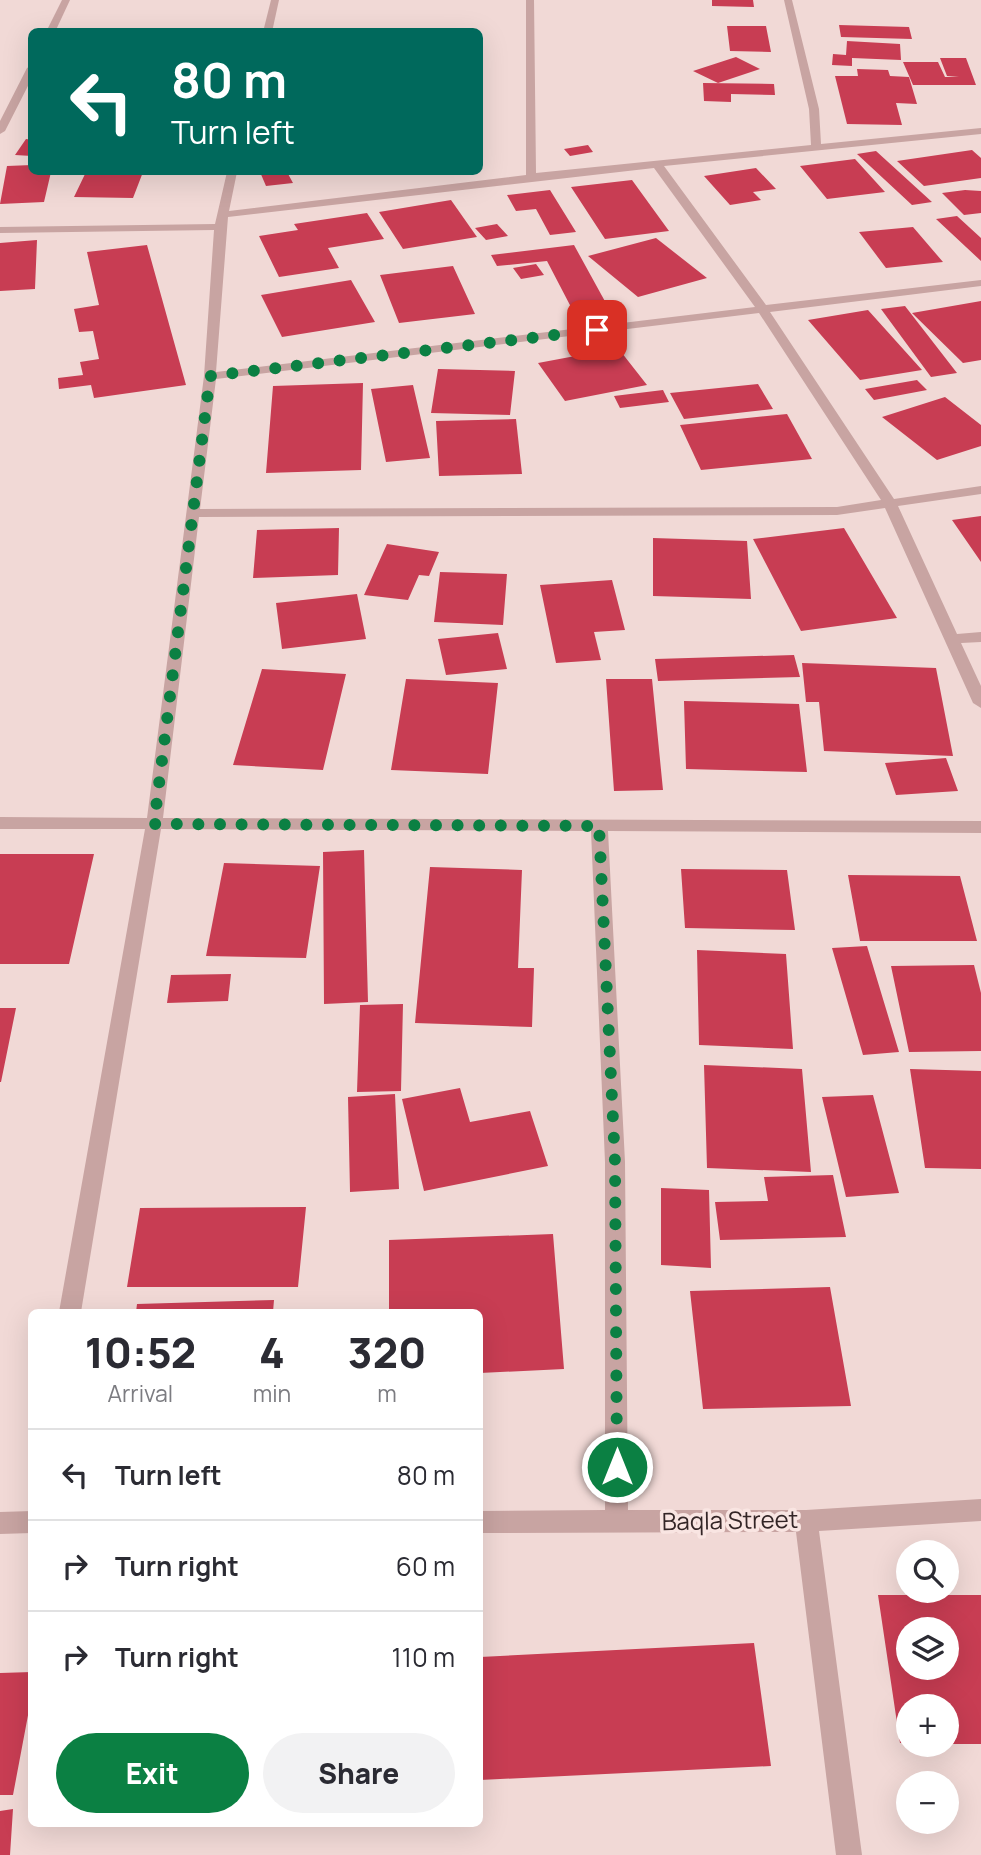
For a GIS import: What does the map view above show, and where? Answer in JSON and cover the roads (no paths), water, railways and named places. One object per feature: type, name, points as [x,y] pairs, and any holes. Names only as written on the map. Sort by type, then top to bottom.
[{"type":"street","points":[[52,28],[66,0]]},
{"type":"street","points":[[268,28],[275,0]]},
{"type":"street","points":[[530,0],[531,177]]},
{"type":"street","points":[[788,0],[814,108],[817,147]]},
{"type":"street","points":[[0,131],[28,76]]},
{"type":"street","points":[[0,230],[220,221],[531,177],[981,131]]},
{"type":"street","points":[[657,164],[763,310],[889,502],[981,703]]},
{"type":"street","points":[[71,1309],[154,824],[210,376],[220,221],[231,175]]},
{"type":"street","points":[[210,376],[981,283]]},
{"type":"street","points":[[191,513],[837,510],[981,490]]},
{"type":"street","points":[[953,639],[981,637]]},
{"type":"street","points":[[0,823],[981,827]]},
{"type":"street","points":[[599,826],[615,1162],[617,1522]]},
{"type":"street","name":"Baqla Street","points":[[483,1522],[806,1521],[981,1510]]},
{"type":"street","points":[[806,1521],[849,1855]]},
{"type":"street","points":[[0,1523],[28,1522]]}]
